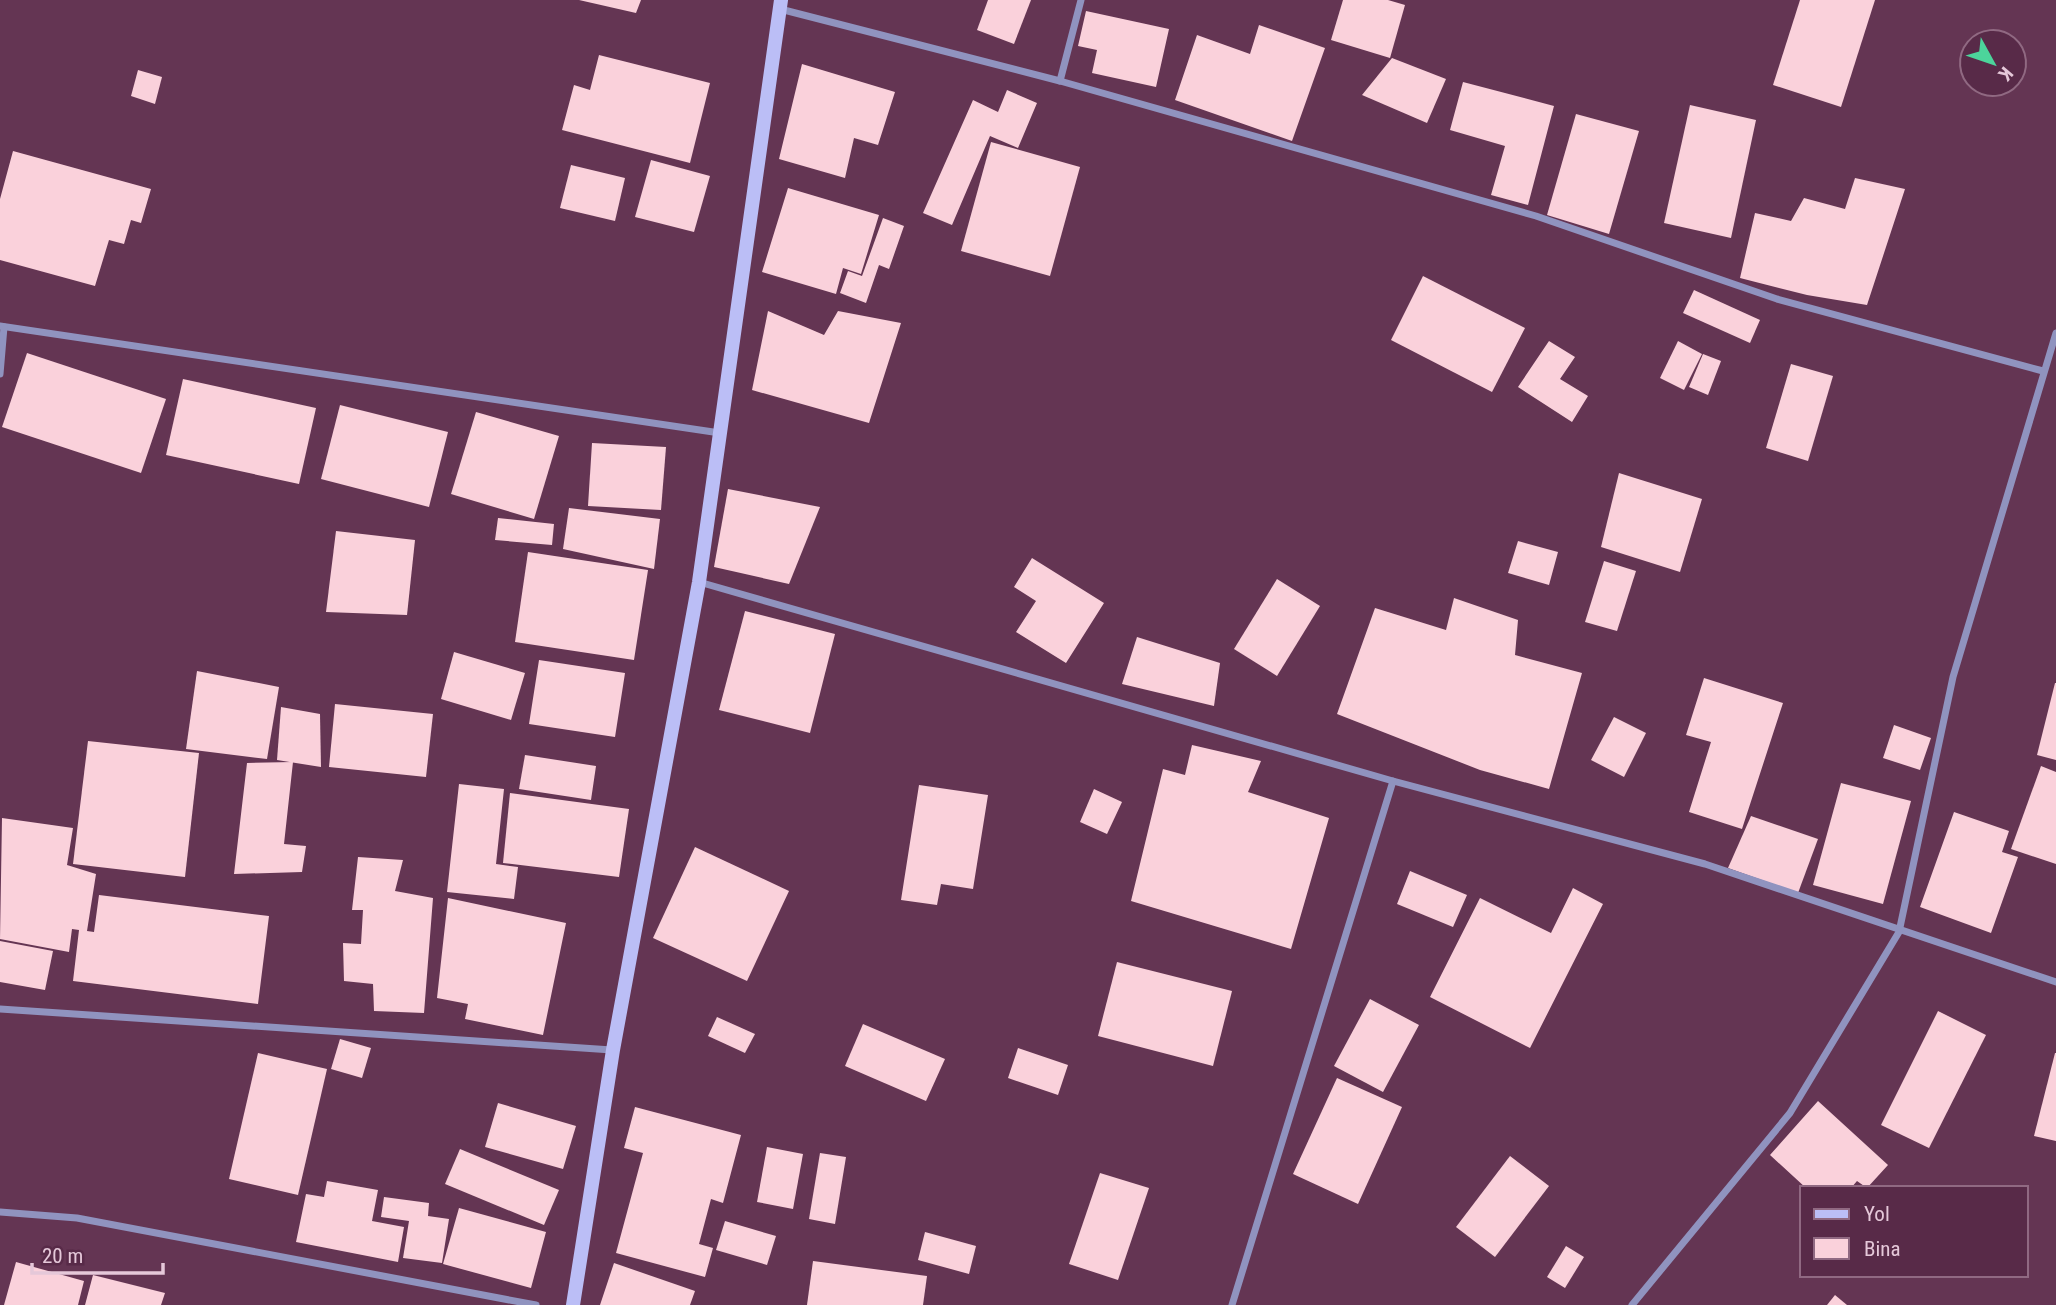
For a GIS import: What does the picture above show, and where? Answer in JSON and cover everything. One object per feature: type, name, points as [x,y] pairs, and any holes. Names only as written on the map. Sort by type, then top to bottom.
[{"type":"street","points":[[1060,81],[1081,0]]},
{"type":"street","points":[[573,1305],[613,1050],[699,582],[780,4],[1536,216],[1777,299],[2043,371]]},
{"type":"street","points":[[0,374],[2,327],[720,433]]},
{"type":"street","points":[[1632,1305],[1790,1113],[1899,932],[1952,677],[2056,333]]},
{"type":"street","points":[[699,582],[1393,781],[1706,864],[1899,932],[2056,982]]},
{"type":"street","points":[[1232,1305],[1393,781]]},
{"type":"street","points":[[0,1009],[613,1050]]},
{"type":"street","points":[[0,1212],[77,1218],[536,1305]]},
{"type":"building","points":[[579,0],[641,0],[636,13]]},
{"type":"building","points":[[988,0],[1031,0],[1014,44],[977,30]]},
{"type":"building","points":[[1343,0],[1388,0],[1405,5],[1390,58],[1331,40]]},
{"type":"building","points":[[1800,0],[1875,0],[1841,107],[1773,85]]},
{"type":"building","points":[[1086,11],[1169,29],[1156,87],[1092,73],[1097,50],[1078,46]]},
{"type":"building","points":[[1259,25],[1325,48],[1292,141],[1175,100],[1197,35],[1250,54]]},
{"type":"building","points":[[599,55],[710,83],[690,163],[562,130],[574,85],[590,90]]},
{"type":"building","points":[[1392,58],[1446,79],[1427,123],[1362,95]]},
{"type":"building","points":[[802,64],[895,92],[878,145],[854,138],[845,178],[779,159]]},
{"type":"building","points":[[138,70],[162,77],[155,104],[131,96]]},
{"type":"building","points":[[1463,82],[1554,106],[1528,205],[1491,195],[1505,146],[1450,130]]},
{"type":"building","points":[[1007,90],[1037,103],[1018,148],[990,136],[952,225],[923,213],[973,100],[998,112]]},
{"type":"building","points":[[1690,105],[1756,120],[1731,238],[1664,223]]},
{"type":"building","points":[[1576,114],[1639,131],[1609,234],[1547,215]]},
{"type":"building","points":[[991,142],[1080,167],[1050,276],[961,251]]},
{"type":"building","points":[[13,151],[151,189],[141,223],[131,220],[124,244],[109,240],[95,286],[0,260],[0,199]]},
{"type":"building","points":[[651,160],[710,176],[694,232],[635,217]]},
{"type":"building","points":[[571,165],[625,178],[615,221],[560,208]]},
{"type":"building","points":[[1855,178],[1905,189],[1867,305],[1807,295],[1740,278],[1755,213],[1791,221],[1804,198],[1845,209]]},
{"type":"building","points":[[788,188],[879,215],[861,274],[843,268],[836,294],[762,272]]},
{"type":"building","points":[[883,218],[904,226],[889,269],[879,265],[866,303],[840,293],[848,271],[862,276]]},
{"type":"building","points":[[1423,276],[1525,328],[1492,392],[1391,340]]},
{"type":"building","points":[[1694,290],[1760,320],[1750,343],[1683,313]]},
{"type":"building","points":[[768,311],[824,335],[838,311],[901,323],[869,423],[752,390]]},
{"type":"building","points":[[1549,341],[1575,357],[1560,379],[1588,396],[1572,422],[1518,387]]},
{"type":"building","points":[[1678,341],[1702,354],[1684,390],[1660,378]]},
{"type":"building","points":[[27,353],[166,399],[141,473],[2,427]]},
{"type":"building","points":[[1703,354],[1721,361],[1708,395],[1689,387]]},
{"type":"building","points":[[1791,364],[1833,376],[1808,461],[1766,448]]},
{"type":"building","points":[[183,379],[316,408],[299,484],[166,455]]},
{"type":"building","points":[[340,405],[448,432],[429,507],[321,479]]},
{"type":"building","points":[[476,412],[559,436],[534,519],[451,494]]},
{"type":"building","points":[[592,443],[666,447],[661,510],[588,506]]},
{"type":"building","points":[[1619,473],[1702,499],[1680,572],[1601,547]]},
{"type":"building","points":[[728,489],[820,507],[789,584],[714,567]]},
{"type":"building","points":[[569,508],[660,519],[654,569],[563,549]]},
{"type":"building","points":[[498,518],[554,524],[552,545],[495,540]]},
{"type":"building","points":[[336,531],[415,540],[407,615],[326,612]]},
{"type":"building","points":[[1518,541],[1558,552],[1549,585],[1508,573]]},
{"type":"building","points":[[528,552],[648,570],[634,660],[515,642]]},
{"type":"building","points":[[1032,558],[1104,603],[1066,663],[1016,632],[1036,601],[1014,587]]},
{"type":"building","points":[[1604,561],[1636,571],[1617,631],[1585,622]]},
{"type":"building","points":[[1277,579],[1320,606],[1277,676],[1234,649]]},
{"type":"building","points":[[1454,598],[1518,620],[1515,655],[1582,673],[1549,789],[1480,770],[1337,714],[1375,608],[1446,630]]},
{"type":"building","points":[[745,611],[835,634],[810,733],[719,710]]},
{"type":"building","points":[[1137,637],[1220,663],[1214,706],[1122,684]]},
{"type":"building","points":[[454,652],[525,673],[511,720],[441,699]]},
{"type":"building","points":[[539,660],[625,673],[615,737],[529,724]]},
{"type":"building","points":[[197,671],[279,687],[267,759],[186,749]]},
{"type":"building","points":[[1704,678],[1783,703],[1742,829],[1689,812],[1711,742],[1686,735]]},
{"type":"building","points":[[2056,683],[2056,760],[2037,755]]},
{"type":"building","points":[[335,704],[433,714],[426,777],[329,767]]},
{"type":"building","points":[[281,707],[320,714],[321,767],[277,760]]},
{"type":"building","points":[[1614,717],[1646,733],[1624,777],[1591,760]]},
{"type":"building","points":[[1894,725],[1931,738],[1920,770],[1883,758]]},
{"type":"building","points":[[88,741],[199,753],[185,877],[73,864]]},
{"type":"building","points":[[1192,745],[1261,761],[1248,792],[1329,818],[1291,949],[1131,901],[1163,769],[1185,775]]},
{"type":"building","points":[[525,755],[596,766],[591,800],[519,789]]},
{"type":"building","points":[[293,762],[284,844],[306,846],[302,872],[234,874],[247,763]]},
{"type":"building","points":[[2041,766],[2056,772],[2056,864],[2011,849]]},
{"type":"building","points":[[1841,783],[1911,801],[1883,904],[1813,885]]},
{"type":"building","points":[[459,784],[504,789],[496,864],[518,867],[514,899],[447,892]]},
{"type":"building","points":[[919,785],[988,795],[973,889],[941,884],[937,905],[901,900]]},
{"type":"building","points":[[1094,789],[1122,802],[1107,834],[1080,822]]},
{"type":"building","points":[[510,793],[629,809],[619,877],[503,863]]},
{"type":"building","points":[[1954,812],[2009,831],[2002,852],[2018,857],[1991,933],[1920,907]]},
{"type":"building","points":[[1751,816],[1818,839],[1798,893],[1728,868]]},
{"type":"building","points":[[2,818],[73,828],[67,865],[96,874],[87,931],[94,932],[99,895],[269,916],[258,1004],[73,981],[79,930],[72,929],[69,952],[0,939]]},
{"type":"building","points":[[695,847],[789,891],[747,981],[653,938]]},
{"type":"building","points":[[358,857],[403,860],[395,891],[433,898],[424,1013],[374,1011],[373,984],[344,981],[343,943],[361,944],[363,910],[352,910]]},
{"type":"building","points":[[1410,871],[1467,895],[1453,927],[1397,904]]},
{"type":"building","points":[[1573,888],[1603,904],[1530,1048],[1430,997],[1480,898],[1551,933]]},
{"type":"building","points":[[448,898],[566,923],[543,1035],[465,1019],[468,1004],[437,998]]},
{"type":"building","points":[[0,941],[53,951],[45,990],[0,982]]},
{"type":"building","points":[[1117,962],[1232,991],[1213,1066],[1098,1036]]},
{"type":"building","points":[[1370,999],[1419,1025],[1383,1092],[1334,1066]]},
{"type":"building","points":[[1938,1011],[1986,1035],[1929,1148],[1881,1125]]},
{"type":"building","points":[[717,1017],[755,1034],[745,1053],[708,1036]]},
{"type":"building","points":[[863,1024],[945,1059],[926,1101],[845,1066]]},
{"type":"building","points":[[340,1039],[371,1048],[362,1078],[331,1069]]},
{"type":"building","points":[[1018,1048],[1068,1065],[1058,1095],[1008,1078]]},
{"type":"building","points":[[258,1053],[327,1069],[298,1195],[229,1179]]},
{"type":"building","points":[[2056,1053],[2056,1141],[2034,1136]]},
{"type":"building","points":[[1337,1078],[1402,1107],[1358,1204],[1293,1174]]},
{"type":"building","points":[[1818,1101],[1888,1165],[1869,1186],[1857,1181],[1853,1186],[1804,1186],[1770,1155]]},
{"type":"building","points":[[498,1103],[576,1126],[563,1169],[485,1147]]},
{"type":"building","points":[[635,1107],[741,1135],[723,1203],[711,1199],[699,1244],[713,1248],[705,1277],[616,1253],[643,1153],[624,1148]]},
{"type":"building","points":[[767,1147],[803,1154],[793,1209],[757,1202]]},
{"type":"building","points":[[460,1149],[559,1190],[544,1225],[445,1184]]},
{"type":"building","points":[[820,1153],[846,1157],[835,1224],[809,1219]]},
{"type":"building","points":[[1510,1156],[1549,1186],[1495,1257],[1456,1227]]},
{"type":"building","points":[[1100,1173],[1149,1188],[1118,1280],[1069,1264]]},
{"type":"building","points":[[327,1181],[378,1190],[372,1221],[404,1227],[398,1262],[296,1242],[306,1194],[324,1197]]},
{"type":"building","points":[[384,1197],[429,1203],[428,1216],[449,1219],[442,1263],[403,1258],[409,1221],[381,1217]]},
{"type":"building","points":[[459,1208],[546,1232],[531,1288],[443,1264]]},
{"type":"building","points":[[725,1221],[776,1236],[767,1265],[716,1250]]},
{"type":"building","points":[[925,1232],[976,1246],[969,1274],[918,1260]]},
{"type":"building","points":[[1566,1246],[1584,1257],[1565,1288],[1547,1277]]},
{"type":"building","points":[[813,1261],[927,1276],[923,1305],[807,1305]]},
{"type":"building","points":[[16,1262],[84,1281],[78,1305],[4,1305]]},
{"type":"building","points":[[614,1263],[695,1291],[690,1305],[600,1305]]},
{"type":"building","points":[[93,1275],[165,1293],[161,1305],[85,1305]]},
{"type":"building","points":[[1835,1295],[1847,1305],[1827,1305]]}]
